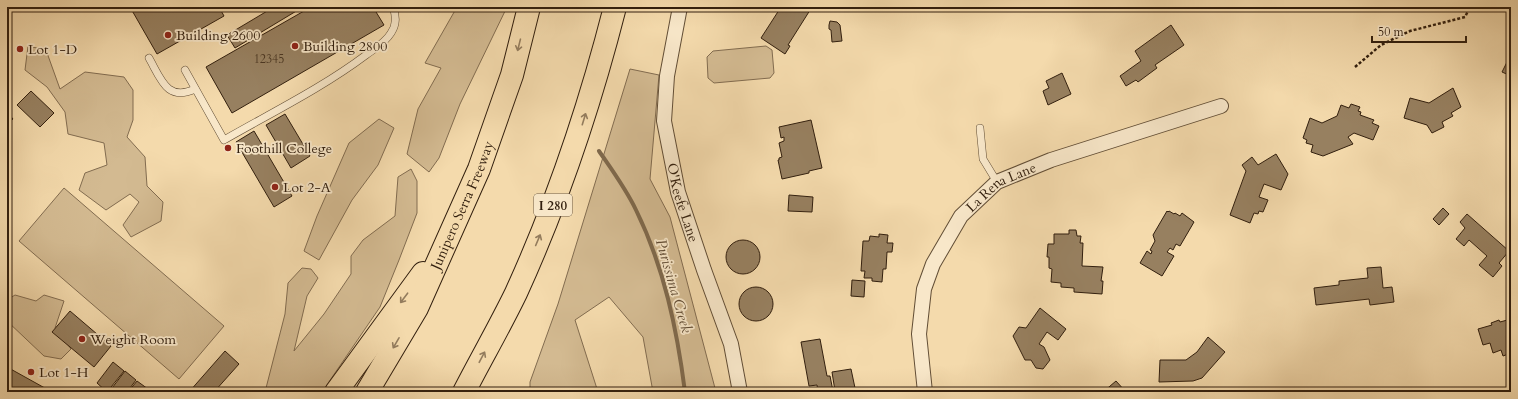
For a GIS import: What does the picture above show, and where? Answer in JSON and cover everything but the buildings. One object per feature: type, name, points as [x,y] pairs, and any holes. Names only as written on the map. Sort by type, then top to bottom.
[{"type":"highway","name":"Junipero Serra Freeway","points":[[367,392],[416,308],[446,246],[478,169],[512,75],[529,7]]},
{"type":"highway","name":"I 280","points":[[464,392],[516,293],[548,216],[576,141],[601,64],[615,7]]},
{"type":"highway","points":[[336,392],[407,294],[446,246]]},
{"type":"street","name":"O'Keefe Lane","points":[[680,7],[667,76],[664,121],[678,192],[731,344],[740,392]]},
{"type":"street","name":"La Rena Lane","points":[[925,392],[919,334],[924,289],[933,264],[961,216],[997,182],[1051,160],[1221,106]]},
{"type":"lane","points":[[185,70],[224,140],[338,74],[384,41],[391,33],[395,24],[396,15],[392,7]]},
{"type":"lane","points":[[149,58],[164,85],[175,93],[185,93],[195,88]]},
{"type":"lane","points":[[980,128],[983,158],[997,182]]},
{"type":"path","points":[[1355,67],[1381,45],[1410,32],[1465,17],[1470,7]]},
{"type":"shaded area","points":[[457,7],[507,7],[460,104],[439,158],[429,172],[407,154],[418,109],[441,68],[425,63]]},
{"type":"shaded area","points":[[28,46],[46,50],[60,89],[85,72],[124,77],[133,90],[133,120],[127,137],[145,157],[147,186],[163,202],[161,221],[131,237],[123,225],[139,202],[130,194],[106,210],[79,190],[85,173],[107,165],[104,143],[68,134],[65,112],[47,87],[25,70]]},
{"type":"shaded area","points":[[766,46],[772,50],[774,73],[770,78],[714,83],[708,78],[707,57],[713,51]]},
{"type":"shaded area","points":[[630,69],[659,75],[650,179],[670,217],[716,392],[653,392],[643,337],[609,297],[575,320],[598,392],[530,392],[530,382],[558,304]]},
{"type":"shaded area","points":[[379,119],[394,128],[378,165],[352,200],[319,260],[304,251],[317,216],[349,143]]},
{"type":"shaded area","points":[[411,169],[417,181],[417,213],[380,307],[322,392],[265,392],[285,314],[288,283],[302,268],[311,269],[318,278],[307,296],[294,351],[324,314],[351,274],[351,256],[363,240],[395,216],[398,177]]},
{"type":"shaded area","points":[[64,188],[224,326],[179,379],[19,241]]},
{"type":"shaded area","points":[[15,295],[36,301],[44,295],[64,301],[55,328],[71,349],[61,359],[44,356],[7,321],[7,300]]},
{"type":"waterway","name":"Purissima Creek","points":[[599,151],[632,202],[646,232],[662,276],[678,345],[685,392]]},
{"type":"place","name":"Building 2600","points":[[168,35]]},
{"type":"place","name":"Building 2800","points":[[295,46]]},
{"type":"place","name":"Lot 1-D","points":[[20,49]]},
{"type":"place","name":"Foothill College","points":[[228,148]]},
{"type":"place","name":"Lot 2-A","points":[[275,187]]},
{"type":"place","name":"Weight Room","points":[[82,339]]},
{"type":"place","name":"Lot 1-H","points":[[31,372]]}]
